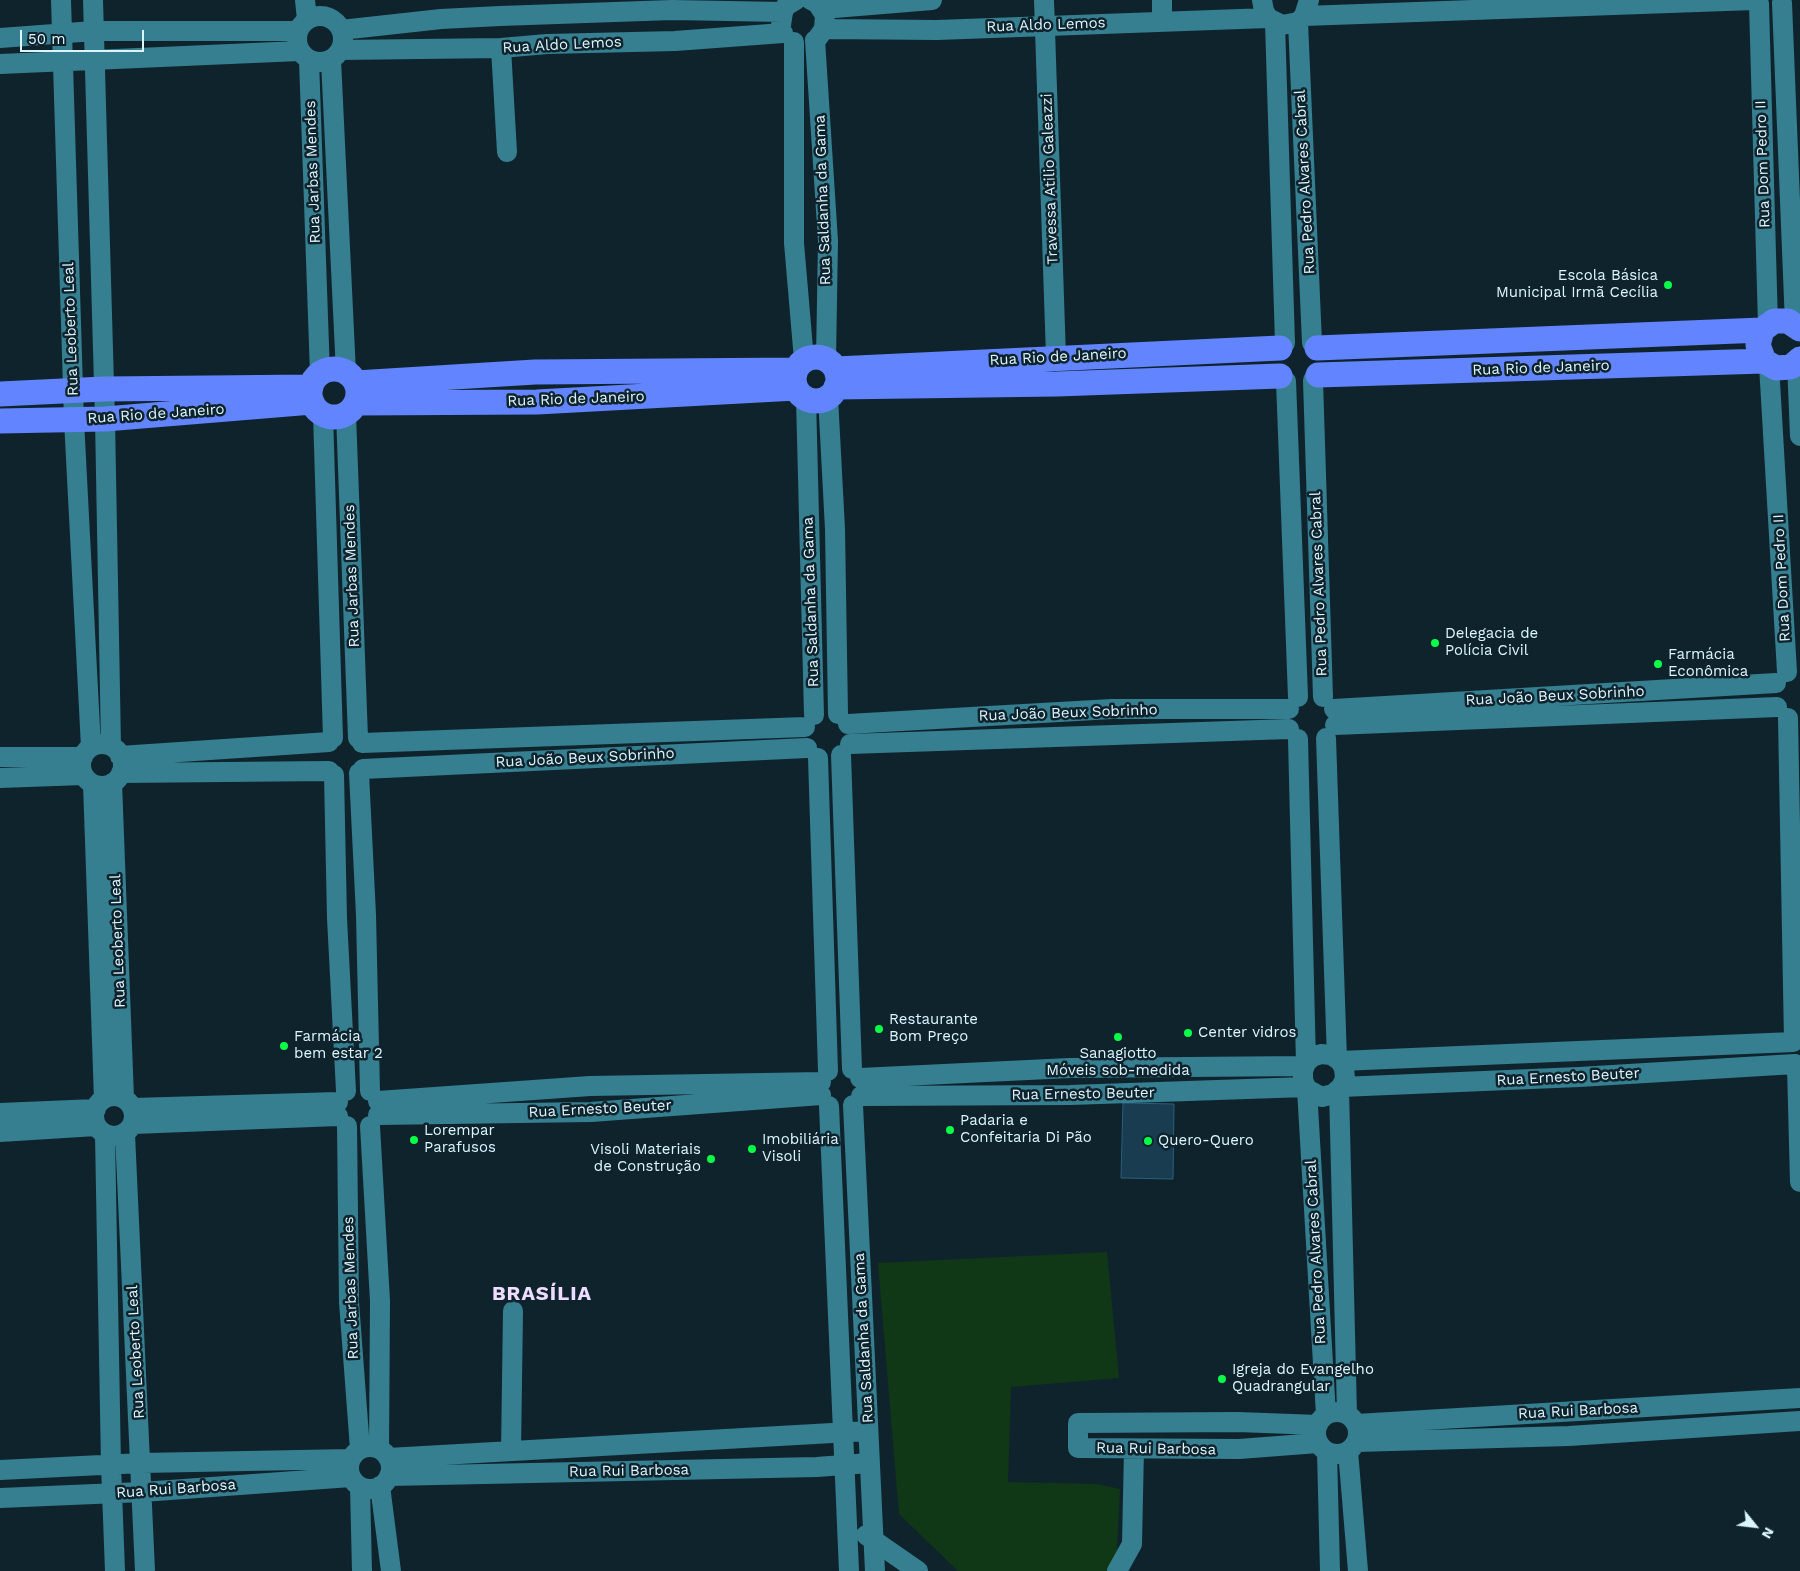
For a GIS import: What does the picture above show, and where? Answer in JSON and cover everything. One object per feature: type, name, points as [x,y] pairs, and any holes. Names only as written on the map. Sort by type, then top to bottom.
[{"type":"main road","name":"Rua Rio de Janeiro","points":[[1315,345],[1765,327],[1781,320],[1797,326]]},
{"type":"main road","points":[[1765,327],[1758,345],[1767,363]]},
{"type":"main road","points":[[1299,339],[1315,345],[1322,361],[1315,378],[1299,385],[1283,379],[1276,362],[1283,345],[1299,339]]},
{"type":"main road","name":"Rua Rio de Janeiro","points":[[0,394],[104,389],[334,394],[537,402],[1056,357],[1283,345]]},
{"type":"main road","points":[[1087,356],[1088,383]]},
{"type":"main road","name":"Rua Rio de Janeiro","points":[[1315,378],[1767,363],[1783,368],[1798,361]]},
{"type":"main road","name":"Rua Rio de Janeiro","points":[[0,421],[105,419],[535,372],[1088,383],[1283,379]]},
{"type":"main road","points":[[535,372],[537,402]]},
{"type":"street","name":"Rua Leoberto Leal","points":[[61,0],[87,766],[142,1463],[145,1571]]},
{"type":"street","name":"Rua Leoberto Leal","points":[[93,0],[116,765],[115,1116],[111,1465],[116,1571]]},
{"type":"street","name":"Rua Jarbas Mendes","points":[[305,0],[303,40],[334,394],[360,740]]},
{"type":"street","points":[[934,0],[937,30]]},
{"type":"street","name":"Rua Aldo Lemos","points":[[934,0],[672,10],[571,7],[442,19],[319,16],[303,40],[324,62],[336,55],[501,48],[547,44],[789,37],[801,44],[820,35],[1162,21],[1268,14],[1282,25],[1304,13]]},
{"type":"street","name":"Travessa Atilio Galeazzi","points":[[1044,0],[1056,357]]},
{"type":"street","points":[[1162,0],[1162,21]]},
{"type":"street","points":[[1304,13],[1525,4],[1756,2],[1771,7],[1784,2]]},
{"type":"street","name":"Rua Dom Pedro II","points":[[1756,2],[1765,327]]},
{"type":"street","name":"Rua Dom Pedro II","points":[[1784,2],[1797,326]]},
{"type":"street","name":"Rua Saldanha da Gama","points":[[849,1571],[825,1088],[812,753],[804,741],[810,721],[808,530],[816,379],[828,241],[820,35],[826,22],[799,4],[781,26],[789,37],[794,243],[816,379],[835,529],[844,734],[869,1463],[875,1571]]},
{"type":"street","points":[[570,44],[571,7]]},
{"type":"street","points":[[547,8],[547,44]]},
{"type":"street","points":[[672,10],[675,41]]},
{"type":"street","name":"Rua Pedro Alvares Cabral","points":[[1304,13],[1315,345]]},
{"type":"street","name":"Rua Pedro Alvares Cabral","points":[[1268,14],[1283,345]]},
{"type":"street","name":"Rua Jarbas Mendes","points":[[331,740],[336,55],[343,43],[335,16]]},
{"type":"street","points":[[442,19],[444,50]]},
{"type":"street","points":[[0,38],[94,31],[303,40]]},
{"type":"street","points":[[0,64],[94,60],[303,40]]},
{"type":"street","points":[[501,48],[507,152]]},
{"type":"street","points":[[794,243],[828,241]]},
{"type":"street","points":[[1798,361],[1800,436]]},
{"type":"street","name":"Rua Dom Pedro II","points":[[1767,363],[1788,674],[1774,699],[1788,715]]},
{"type":"street","name":"Rua Pedro Alvares Cabral","points":[[1315,378],[1329,717],[1331,883],[1338,1060]]},
{"type":"street","name":"Rua Pedro Alvares Cabral","points":[[1283,379],[1293,703]]},
{"type":"street","points":[[808,530],[835,529]]},
{"type":"street","name":"Rua João Beux Sobrinho","points":[[1329,717],[1788,674]]},
{"type":"street","points":[[1294,734],[1312,743],[1329,717],[1315,694],[1293,703],[1287,716],[1294,734],[1302,885],[1305,1064],[1303,1080],[1306,1088],[1322,1097],[1333,1094],[1340,1088],[1345,1079],[1344,1068],[1331,1055],[1321,1054],[1312,1057],[1305,1064]]},
{"type":"street","name":"Rua João Beux Sobrinho","points":[[361,771],[812,753],[826,759],[844,734],[1112,709],[1293,703]]},
{"type":"street","name":"Rua João Beux Sobrinho","points":[[360,740],[810,721],[822,712],[844,734],[1294,734]]},
{"type":"street","points":[[1788,715],[1796,1039],[1791,1053],[1797,1066],[1800,1182]]},
{"type":"street","name":"Rua João Beux Sobrinho","points":[[1329,717],[1788,715]]},
{"type":"street","points":[[87,766],[98,745],[116,765],[332,773],[347,778],[361,771],[367,755],[360,740],[346,734],[331,740],[116,765],[99,786],[87,766]]},
{"type":"street","points":[[331,740],[324,754],[324,760],[332,773]]},
{"type":"street","points":[[0,757],[87,766]]},
{"type":"street","points":[[0,778],[87,766]]},
{"type":"street","name":"Rua Jarbas Mendes","points":[[361,771],[380,1301],[362,1571]]},
{"type":"street","name":"Rua Jarbas Mendes","points":[[332,773],[349,1302],[370,1468],[390,1571]]},
{"type":"street","points":[[1302,885],[1331,883]]},
{"type":"street","points":[[1304,952],[1333,951]]},
{"type":"street","name":"Rua Ernesto Beuter","points":[[1338,1060],[1796,1039]]},
{"type":"street","name":"Rua Ernesto Beuter","points":[[856,1087],[1070,1068],[1305,1064]]},
{"type":"street","name":"Rua Ernesto Beuter","points":[[1340,1088],[1797,1066]]},
{"type":"street","points":[[840,1067],[856,1087],[841,1109],[825,1088],[840,1067]]},
{"type":"street","name":"Rua Ernesto Beuter","points":[[374,1108],[590,1086],[825,1088]]},
{"type":"street","points":[[358,1087],[374,1108],[358,1130],[342,1109],[358,1087]]},
{"type":"street","name":"Rua Ernesto Beuter","points":[[856,1087],[1070,1095],[1306,1088]]},
{"type":"street","name":"Rua Pedro Alvares Cabral","points":[[1306,1088],[1328,1570]]},
{"type":"street","name":"Rua Pedro Alvares Cabral","points":[[1340,1088],[1358,1571]]},
{"type":"street","points":[[0,1113],[115,1116],[342,1109]]},
{"type":"street","points":[[0,1132],[115,1116]]},
{"type":"street","points":[[349,1302],[380,1301]]},
{"type":"street","points":[[511,1451],[513,1311]]},
{"type":"street","points":[[1800,1399],[1797,1409],[1800,1421]]},
{"type":"street","name":"Rua Rui Barbosa","points":[[1352,1433],[1570,1411],[1800,1399]]},
{"type":"street","points":[[1569,1436],[1570,1411]]},
{"type":"street","points":[[1340,1412],[1352,1433],[1341,1454],[1322,1434],[1340,1412]]},
{"type":"street","name":"Rua Rui Barbosa","points":[[1352,1433],[1569,1436],[1800,1421]]},
{"type":"street","points":[[1238,1422],[1239,1450]]},
{"type":"street","name":"Rua Rui Barbosa","points":[[1238,1422],[1322,1434],[1239,1450],[1078,1448],[1078,1423],[1238,1422]]},
{"type":"street","name":"Rua Rui Barbosa","points":[[0,1498],[142,1492],[511,1451],[868,1432]]},
{"type":"street","points":[[1117,1571],[1132,1544],[1134,1449]]},
{"type":"street","name":"Rua Rui Barbosa","points":[[0,1470],[142,1463],[370,1468],[869,1463]]},
{"type":"street","points":[[848,1523],[874,1539],[918,1571]]},
{"type":"green space","points":[[1107,1252],[1119,1378],[1011,1387],[1008,1482],[1097,1484],[1120,1489],[1116,1567],[1112,1571],[958,1571],[899,1514],[878,1263]]},
{"type":"building","name":"Quero-Quero","points":[[1123,1103],[1174,1104],[1173,1179],[1121,1178]]},
{"type":"place","name":"Escola Básica Municipal Irmã Cecília","points":[[1668,285]]},
{"type":"place","name":"Delegacia de Polícia Civil","points":[[1435,643]]},
{"type":"place","name":"Farmácia Econômica","points":[[1658,664]]},
{"type":"place","name":"Restaurante Bom Preço","points":[[879,1029]]},
{"type":"place","name":"Center vidros","points":[[1188,1033]]},
{"type":"place","name":"Sanagiotto Móveis sob-medida","points":[[1118,1037]]},
{"type":"place","name":"Farmácia bem estar 2","points":[[284,1046]]},
{"type":"place","name":"Padaria e Confeitaria Di Pão","points":[[950,1130]]},
{"type":"place","name":"Lorempar Parafusos","points":[[414,1140]]},
{"type":"place","name":"Quero-Quero","points":[[1148,1141]]},
{"type":"place","name":"Imobiliária Visoli","points":[[752,1149]]},
{"type":"place","name":"Visoli Materiais de Construção","points":[[711,1159]]},
{"type":"place","name":"Igreja do Evangelho Quadrangular","points":[[1222,1379]]},
{"type":"district","name":"BRASÍLIA","points":[[542,1294]]}]
